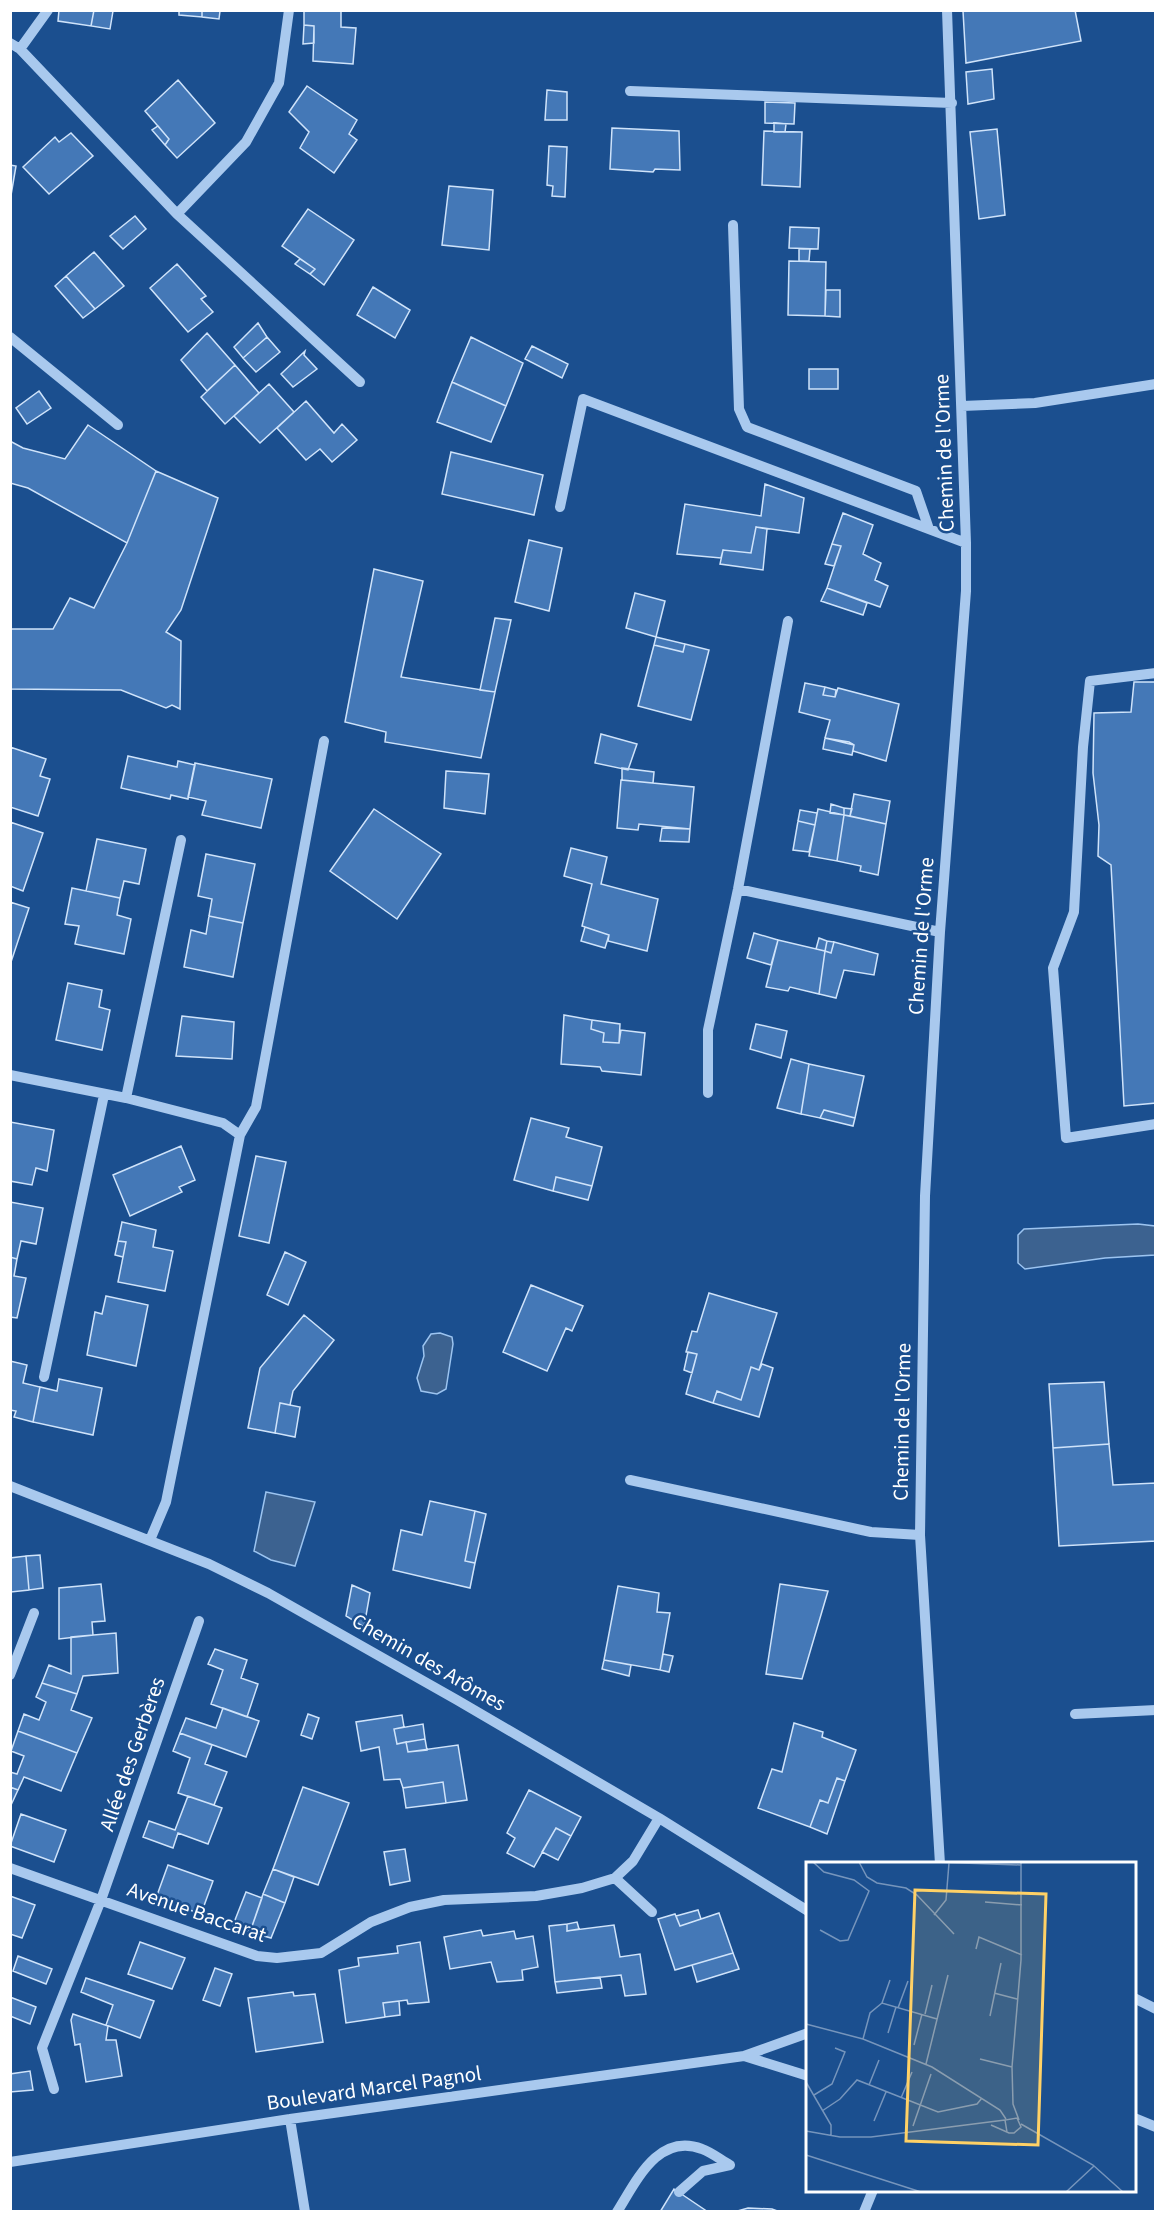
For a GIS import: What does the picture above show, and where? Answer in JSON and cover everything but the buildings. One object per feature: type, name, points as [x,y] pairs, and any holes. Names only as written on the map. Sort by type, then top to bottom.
[{"type":"street","points":[[48,10],[15,46],[177,214],[360,382]]},
{"type":"street","points":[[177,214],[246,142],[279,83],[289,10]]},
{"type":"street","name":"Chemin de l'Orme","points":[[940,1862],[920,1535],[925,1196],[940,932],[966,591],[962,406],[947,10]]},
{"type":"street","points":[[630,91],[952,104]]},
{"type":"street","points":[[733,225],[739,409],[747,427],[916,491],[929,529]]},
{"type":"street","points":[[10,337],[117,425]]},
{"type":"street","points":[[962,406],[1035,403],[1155,384]]},
{"type":"street","points":[[560,507],[583,399],[966,543]]},
{"type":"street","points":[[708,1093],[708,1030],[738,889],[788,621]]},
{"type":"street","points":[[1155,673],[1090,681],[1074,912],[1053,968],[1065,1138],[1155,1124]]},
{"type":"street","points":[[150,1540],[166,1502],[240,1135],[256,1107],[324,741]]},
{"type":"street","points":[[126,1098],[181,840]]},
{"type":"street","points":[[738,889],[940,932]]},
{"type":"street","points":[[10,1075],[126,1098],[223,1123],[240,1135]]},
{"type":"street","points":[[44,1377],[104,1095]]},
{"type":"street","points":[[630,1480],[871,1532],[920,1535]]},
{"type":"street","name":"Chemin des Arômes","points":[[10,1486],[209,1564],[268,1593],[659,1818],[806,1910]]},
{"type":"street","points":[[10,1675],[34,1613]]},
{"type":"street","name":"Allée des Gerbères","points":[[54,2089],[42,2048],[101,1900],[199,1621]]},
{"type":"street","points":[[1075,1714],[1155,1710]]},
{"type":"street","name":"Avenue Baccarat","points":[[10,1868],[257,1956],[277,1958],[321,1953],[371,1922],[410,1907],[444,1900],[536,1896],[582,1888],[615,1878],[633,1861],[659,1818]]},
{"type":"street","points":[[615,1878],[652,1912]]},
{"type":"street","points":[[1136,1999],[1155,2009]]},
{"type":"street","name":"Boulevard Marcel Pagnol","points":[[10,2162],[290,2119],[744,2056],[806,2033]]},
{"type":"street","name":"Boulevard Marcel Pagnol","points":[[744,2056],[806,2076]]},
{"type":"street","points":[[290,2119],[305,2211]]},
{"type":"street","points":[[1136,2119],[1155,2127]]},
{"type":"street","points":[[617,2211],[645,2169],[658,2153],[666,2148],[680,2146],[701,2148],[730,2165],[703,2171],[679,2192]]},
{"type":"street","points":[[864,2211],[872,2192]]},
{"type":"water","points":[[1138,1224],[1155,1226],[1155,1255],[1105,1258],[1025,1269],[1018,1263],[1018,1235],[1024,1229]]},
{"type":"water","points":[[440,1333],[452,1337],[453,1344],[446,1389],[437,1394],[421,1391],[417,1378],[424,1356],[423,1346],[431,1334]]},
{"type":"water","points":[[266,1492],[315,1502],[295,1566],[271,1560],[254,1551]]}]
